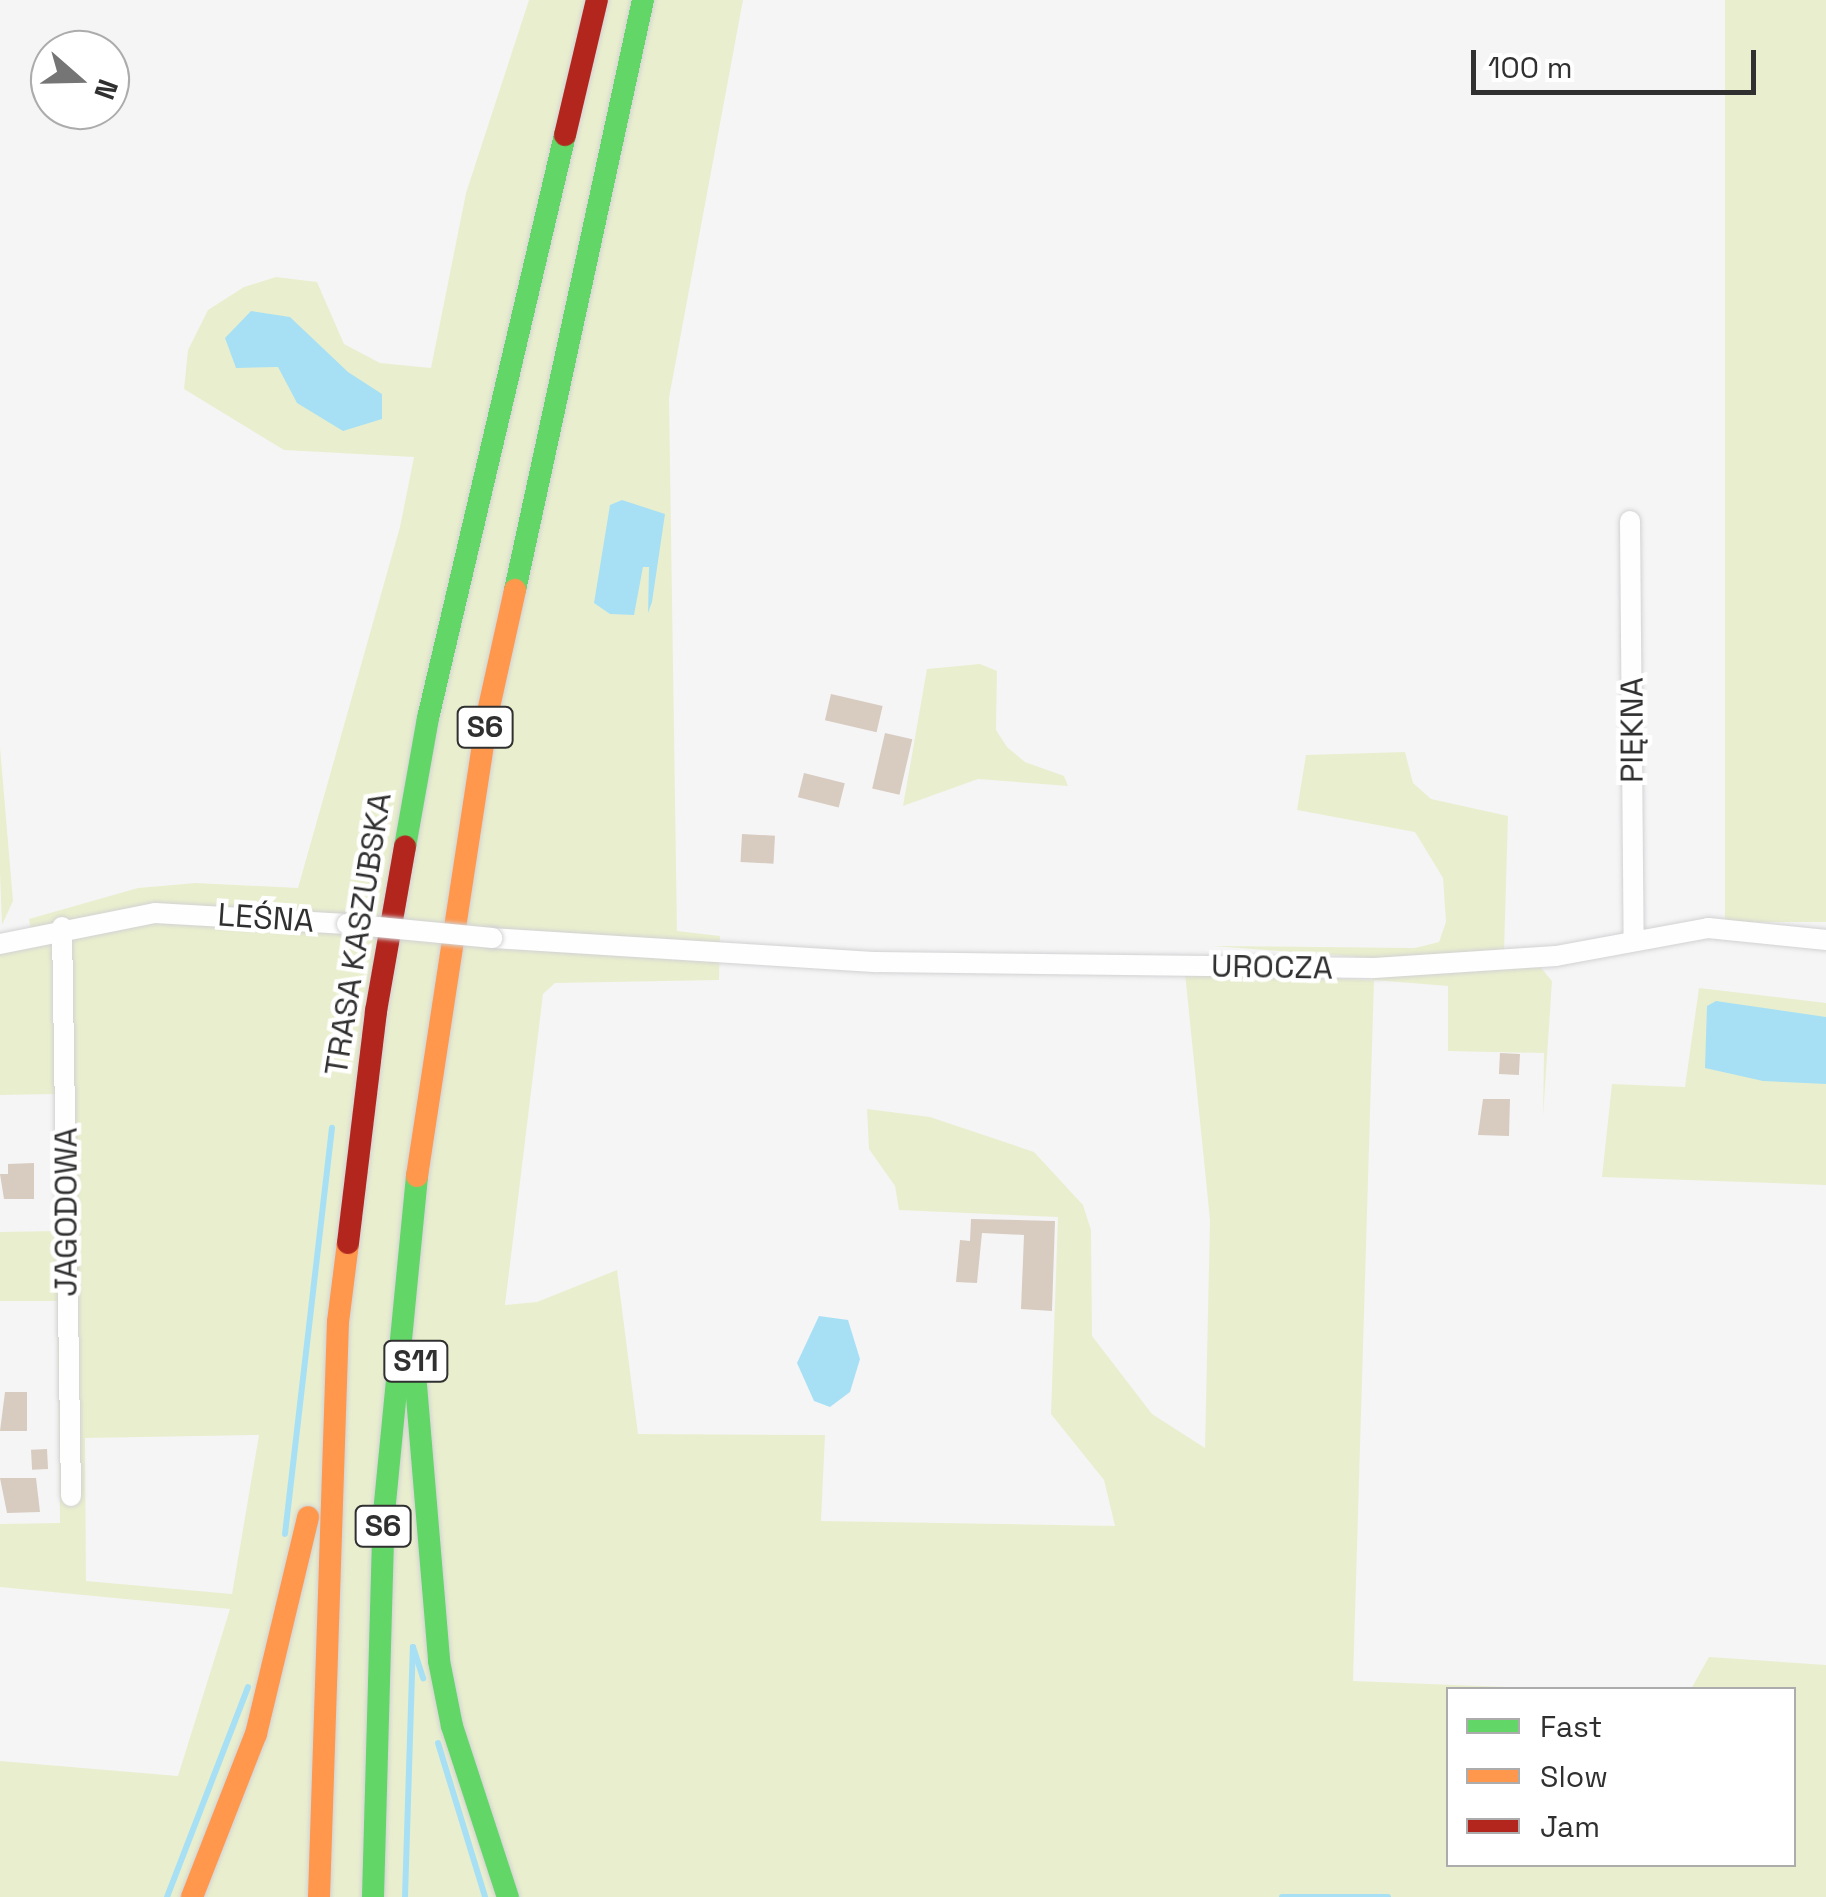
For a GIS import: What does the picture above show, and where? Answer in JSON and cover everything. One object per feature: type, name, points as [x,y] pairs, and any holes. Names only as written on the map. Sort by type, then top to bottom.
[{"type":"highway","name":"TRASA KASZUBSKA","points":[[319,1897],[338,1322],[399,865],[509,358],[597,0]]},
{"type":"highway","name":"S6","points":[[374,1897],[384,1513],[420,1158],[488,712],[643,0]]},
{"type":"highway","name":"S11","points":[[420,1158],[417,1453],[439,1661],[452,1726],[508,1897]]},
{"type":"highway","name":"S11","points":[[192,1897],[242,1776],[285,1633],[338,1322]]},
{"type":"street","name":"PIĘKNA","points":[[1630,520],[1634,939]]},
{"type":"street","name":"LEŚNA","points":[[0,944],[62,927],[204,912],[714,954]]},
{"type":"street","name":"JAGODOWA","points":[[62,927],[70,1496]]},
{"type":"street","name":"UROCZA","points":[[714,954],[1374,968],[1556,956],[1634,939],[1732,927],[1826,940]]},
{"type":"green space","points":[[529,0],[743,0],[669,398],[677,931],[720,936],[719,980],[555,983],[543,994],[505,1305],[537,1302],[617,1270],[638,1434],[825,1435],[821,1521],[1115,1526],[1104,1480],[1051,1414],[1058,1217],[899,1210],[895,1186],[869,1149],[867,1109],[930,1117],[1034,1152],[1083,1205],[1091,1230],[1092,1336],[1152,1414],[1205,1448],[1210,1220],[1185,973],[1373,980],[1372,973],[1537,963],[1552,981],[1543,1117],[1544,1053],[1448,1051],[1448,986],[1374,980],[1353,1681],[1508,1687],[1446,1687],[1446,1867],[1796,1867],[1796,1687],[1692,1687],[1709,1657],[1826,1665],[1826,1897],[0,1897],[0,1761],[178,1776],[230,1609],[0,1587],[0,1524],[60,1523],[57,1301],[0,1301],[0,1232],[57,1231],[55,1094],[0,1095],[0,951],[33,943],[29,919],[138,888],[196,883],[298,888],[400,527],[414,457],[284,450],[184,389],[188,350],[208,310],[244,287],[276,277],[317,282],[344,344],[380,363],[431,368],[466,193]],"holes":[[[259,1435],[232,1594],[86,1581],[85,1438]]]},
{"type":"green space","points":[[1725,0],[1826,0],[1826,922],[1725,922]]},
{"type":"green space","points":[[980,664],[997,671],[996,730],[1007,747],[1025,762],[1064,776],[1068,786],[978,779],[903,806],[927,669]]},
{"type":"green space","points":[[0,747],[13,901],[2,925],[0,873]]},
{"type":"green space","points":[[1405,752],[1413,783],[1431,799],[1508,816],[1504,952],[1374,958],[1213,946],[1415,948],[1439,942],[1446,922],[1443,878],[1415,832],[1297,810],[1306,755]]},
{"type":"green space","points":[[1699,988],[1826,1003],[1826,1185],[1602,1177],[1612,1084],[1685,1087]]},
{"type":"water","points":[[251,311],[290,317],[348,372],[382,394],[382,419],[343,431],[297,403],[278,367],[236,368],[225,338]]},
{"type":"water","points":[[622,500],[665,514],[648,613],[649,567],[643,567],[634,615],[610,614],[594,603],[610,505]]},
{"type":"water","points":[[1716,1001],[1826,1017],[1826,1084],[1763,1081],[1705,1068],[1707,1006]]},
{"type":"water","points":[[819,1316],[848,1320],[860,1359],[850,1392],[830,1407],[814,1401],[797,1363]]},
{"type":"building","points":[[831,694],[883,706],[877,732],[825,720]]},
{"type":"building","points":[[885,733],[912,739],[899,795],[872,789]]},
{"type":"building","points":[[804,773],[845,783],[839,807],[798,797]]},
{"type":"building","points":[[742,834],[775,836],[773,864],[741,862]]},
{"type":"building","points":[[1500,1053],[1520,1054],[1519,1075],[1499,1074]]},
{"type":"building","points":[[1483,1099],[1510,1099],[1509,1136],[1478,1135]]},
{"type":"building","points":[[34,1163],[34,1199],[4,1199],[0,1174],[8,1174],[8,1164]]},
{"type":"building","points":[[971,1219],[1055,1221],[1052,1311],[1021,1309],[1024,1235],[982,1233],[977,1283],[956,1282],[960,1240],[970,1241]]},
{"type":"building","points":[[5,1392],[27,1392],[27,1431],[0,1431]]},
{"type":"building","points":[[47,1449],[48,1469],[32,1470],[31,1450]]},
{"type":"building","points":[[0,1478],[36,1478],[40,1512],[7,1513]]},
{"type":"waterway","points":[[285,1534],[332,1128]]},
{"type":"waterway","points":[[413,1647],[423,1678]]},
{"type":"waterway","points":[[405,1897],[413,1647]]},
{"type":"waterway","points":[[167,1897],[248,1687]]},
{"type":"waterway","points":[[438,1743],[485,1897]]},
{"type":"waterway","points":[[1282,1897],[1388,1897]]},
{"type":"traffic: fast","points":[[515,590],[643,0]]},
{"type":"traffic: fast","points":[[405,847],[428,718],[565,135]]},
{"type":"traffic: fast","points":[[373,1897],[384,1513],[417,1176]]},
{"type":"traffic: fast","points":[[416,1385],[439,1661],[452,1726],[508,1897]]},
{"type":"traffic: slow","points":[[417,1176],[488,712],[515,590]]},
{"type":"traffic: slow","points":[[319,1897],[338,1322],[348,1243]]},
{"type":"traffic: slow","points":[[192,1897],[256,1734],[308,1517]]},
{"type":"traffic: jam","points":[[565,135],[597,0]]},
{"type":"traffic: jam","points":[[348,1243],[376,1011],[405,847]]}]
